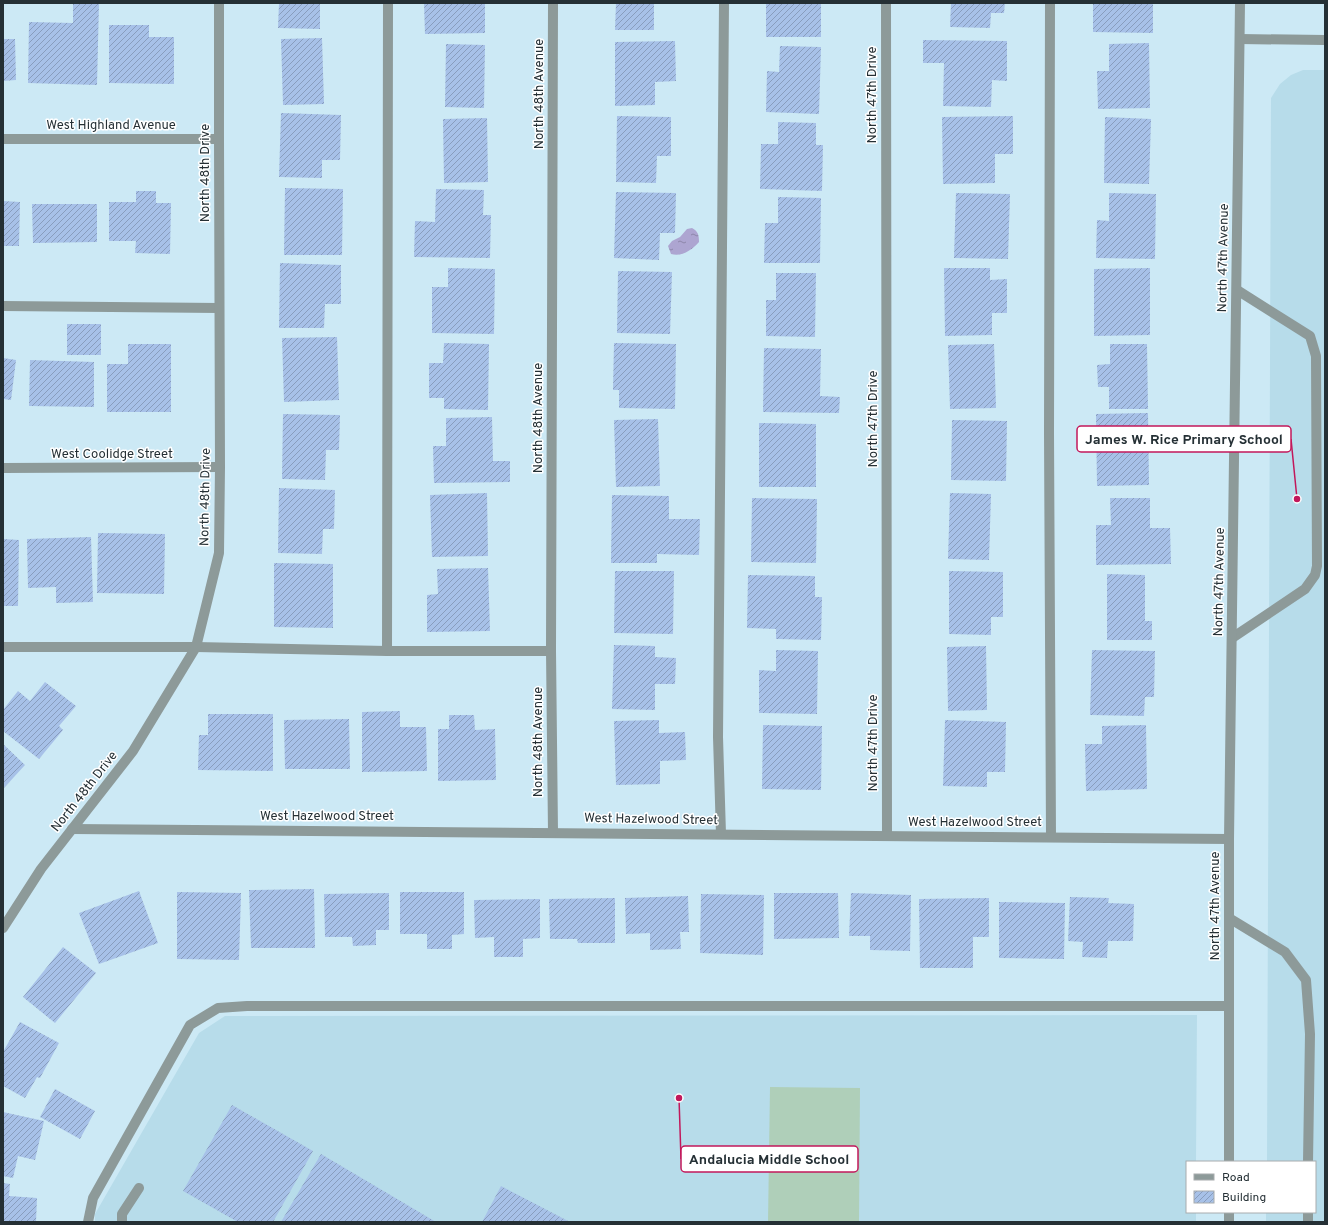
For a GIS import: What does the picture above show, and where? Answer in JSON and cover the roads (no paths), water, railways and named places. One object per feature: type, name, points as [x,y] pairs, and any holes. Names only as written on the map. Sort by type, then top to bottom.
[{"type":"street","name":"North 48th Drive","points":[[3,928],[41,868],[133,751],[196,647],[218,553],[220,467],[218,139],[220,3]]},
{"type":"street","points":[[387,651],[388,3]]},
{"type":"street","name":"North 48th Avenue","points":[[553,3],[553,832]]},
{"type":"street","points":[[721,834],[718,737],[724,3]]},
{"type":"street","name":"North 47th Drive","points":[[886,3],[887,835]]},
{"type":"street","points":[[1050,3],[1049,433],[1051,837]]},
{"type":"street","name":"North 47th Avenue","points":[[1229,1161],[1229,838],[1240,3]]},
{"type":"street","points":[[1240,39],[1325,40]]},
{"type":"street","name":"West Highland Avenue","points":[[3,139],[218,139]]},
{"type":"street","points":[[1232,638],[1304,589],[1315,575],[1318,566],[1316,356],[1314,345],[1310,336],[1237,290]]},
{"type":"street","points":[[3,306],[219,308]]},
{"type":"street","name":"West Coolidge Street","points":[[3,468],[220,467]]},
{"type":"street","points":[[3,647],[196,647],[387,651],[552,651]]},
{"type":"street","name":"West Hazelwood Street","points":[[72,828],[1229,838]]},
{"type":"street","points":[[1229,918],[1285,952],[1306,980],[1310,1034],[1308,1161]]},
{"type":"street","points":[[88,1222],[93,1198],[190,1025],[218,1008],[248,1006],[1229,1006]]},
{"type":"street","points":[[122,1222],[122,1214],[139,1188]]},
{"type":"water","points":[[692,228],[696,230],[698,234],[699,242],[683,254],[671,254],[668,246],[672,241],[680,237],[687,229]]},
{"type":"place","name":"James W. Rice Primary School","points":[[1297,499]]},
{"type":"place","name":"Andalucia Middle School","points":[[679,1098]]}]
